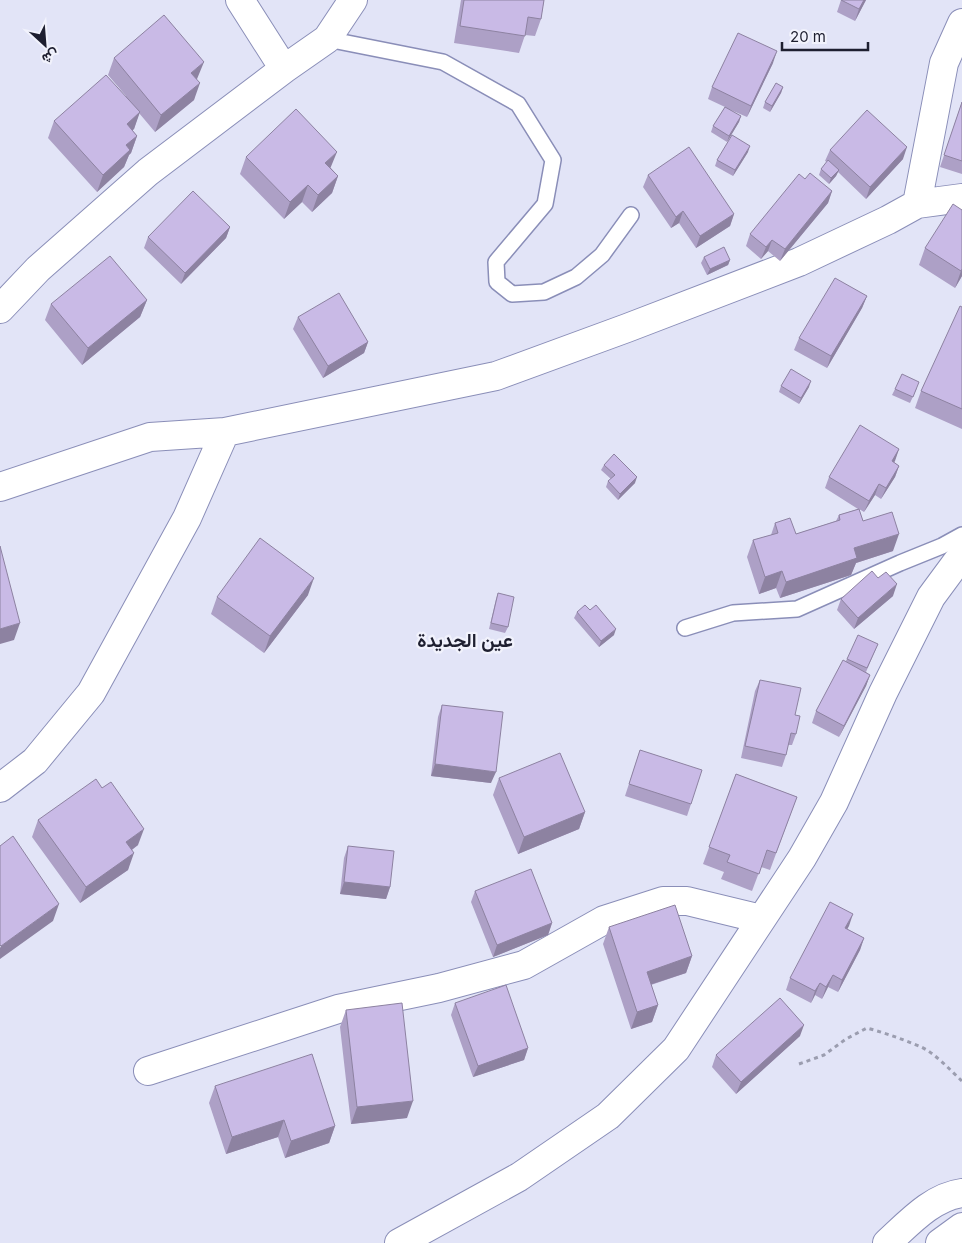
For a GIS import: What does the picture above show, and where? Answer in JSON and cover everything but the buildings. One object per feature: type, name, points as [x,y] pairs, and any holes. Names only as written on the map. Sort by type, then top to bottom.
[{"type":"street","points":[[240,0],[284,69]]},
{"type":"street","points":[[0,309],[38,269],[148,172],[284,69],[327,39],[353,0]]},
{"type":"street","points":[[917,204],[944,63],[962,24]]},
{"type":"street","points":[[2,482],[150,437],[225,432],[496,376],[799,262],[888,220],[917,204],[962,198]]},
{"type":"street","points":[[0,788],[35,760],[91,694],[187,518],[225,432]]},
{"type":"street","points":[[399,1243],[519,1177],[608,1116],[676,1049],[802,858],[834,802],[883,693],[927,606],[962,555]]},
{"type":"street","points":[[148,1070],[338,1009],[439,988],[524,965],[604,920],[663,901],[687,901],[761,919]]},
{"type":"street","points":[[887,1243],[917,1216],[949,1194],[962,1193]]},
{"type":"street","points":[[940,1243],[962,1227]]},
{"type":"lane","points":[[327,39],[443,62],[518,104],[553,160],[545,204],[496,262],[497,282],[512,294],[544,292],[576,277],[602,256],[632,215]]},
{"type":"lane","points":[[685,628],[733,613],[797,609],[942,546],[962,535]]},
{"type":"path","points":[[799,1064],[824,1055],[846,1039],[867,1028],[920,1046],[943,1063],[962,1081]]},
{"type":"district","name":"عين الجديدة","points":[[465,640]]}]
